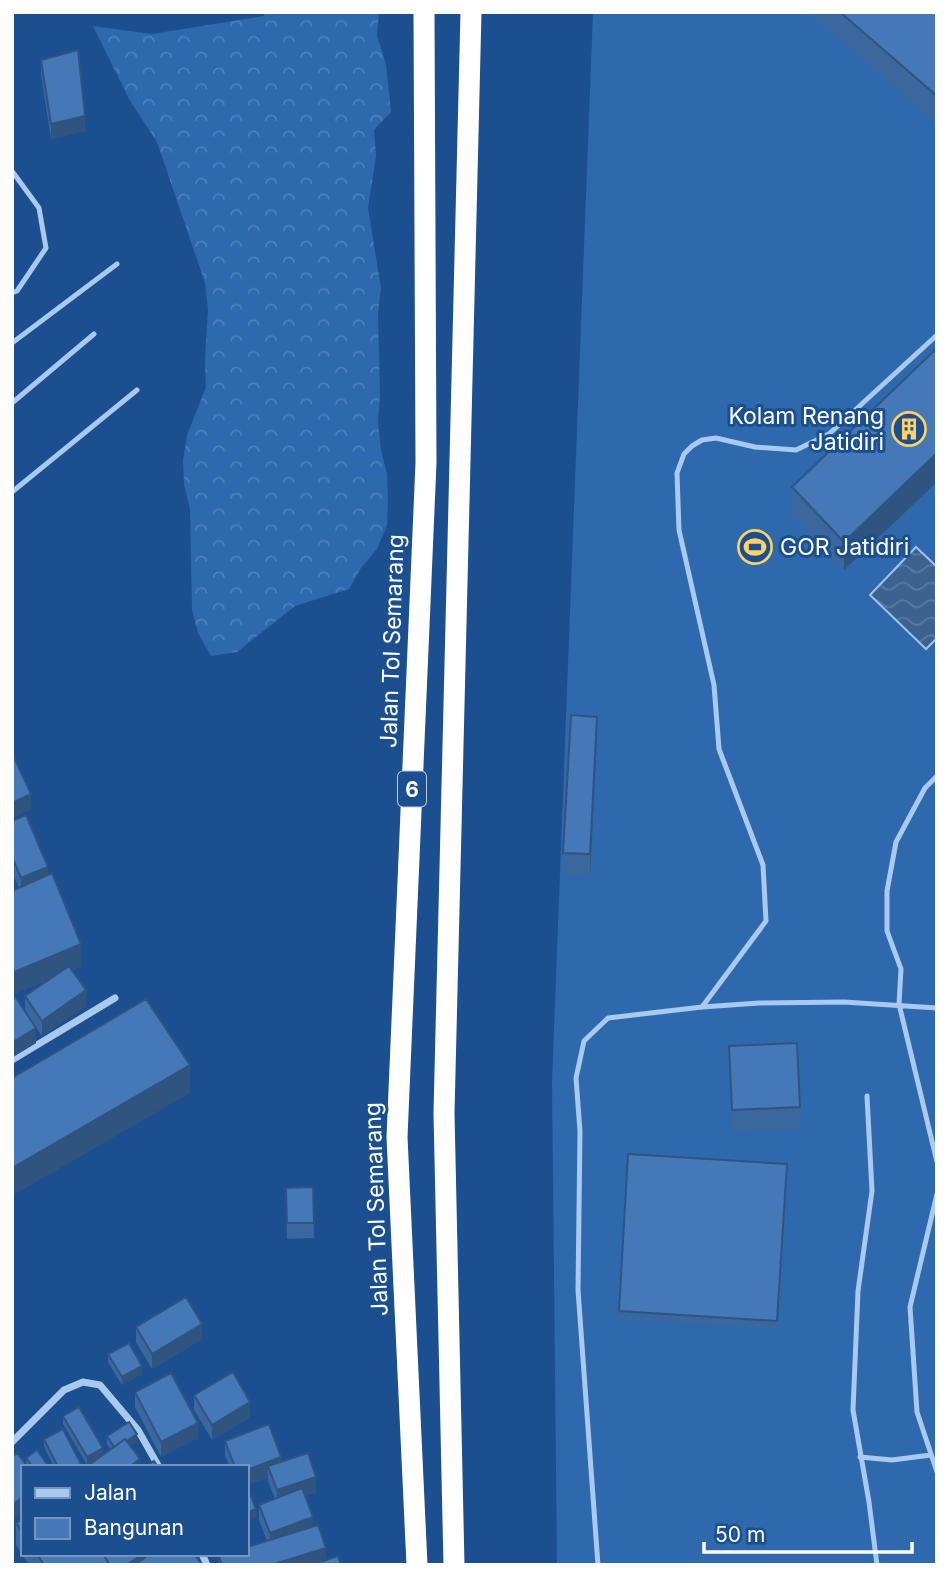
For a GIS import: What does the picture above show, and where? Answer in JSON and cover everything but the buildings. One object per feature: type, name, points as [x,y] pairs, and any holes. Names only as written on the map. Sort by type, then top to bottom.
[{"type":"highway","name":"Jalan Tol Semarang","points":[[417,1565],[397,1137],[426,463],[424,12]]},
{"type":"highway","name":"6","points":[[454,1565],[444,1113],[471,12]]},
{"type":"street","points":[[12,1060],[115,998]]},
{"type":"street","points":[[12,1442],[64,1390],[83,1382],[100,1385],[138,1430],[158,1465]]},
{"type":"lane","points":[[12,171],[39,208],[46,248],[17,291],[12,293]]},
{"type":"lane","points":[[12,344],[117,264]]},
{"type":"lane","points":[[12,403],[94,334]]},
{"type":"lane","points":[[702,1007],[766,921],[763,865],[719,749],[714,685],[679,530],[677,473],[692,446],[702,440],[716,438],[755,447],[796,450],[829,434],[937,335]]},
{"type":"lane","points":[[12,492],[136,390]]},
{"type":"lane","points":[[937,776],[925,788],[896,842],[887,891],[887,931],[901,969],[899,1004],[937,1162]]},
{"type":"lane","points":[[598,1565],[578,1290],[580,1131],[576,1079],[584,1041],[608,1018],[702,1007],[844,1002],[937,1008]]},
{"type":"lane","points":[[867,1096],[872,1191],[858,1290],[853,1410],[877,1565]]},
{"type":"lane","points":[[937,1194],[910,1307],[916,1412],[937,1472]]},
{"type":"lane","points":[[860,1457],[892,1460],[931,1455]]},
{"type":"green space","points":[[265,12],[379,12],[377,36],[386,64],[391,112],[374,130],[376,156],[368,208],[381,288],[378,314],[378,422],[387,474],[387,525],[377,549],[361,568],[349,589],[295,606],[237,652],[211,656],[198,633],[192,610],[190,509],[184,485],[183,460],[187,435],[206,387],[208,309],[205,283],[157,142],[129,99],[93,26],[152,34],[264,16]]},
{"type":"green space","name":"GOR Jatidiri","points":[[593,12],[937,12],[937,1565],[557,1565],[552,1082]]},
{"type":"water","points":[[916,547],[937,567],[937,638],[926,649],[870,595]]},
{"type":"place","name":"Kolam Renang Jatidiri","points":[[909,429]]},
{"type":"place","name":"GOR Jatidiri","points":[[755,547]]}]
